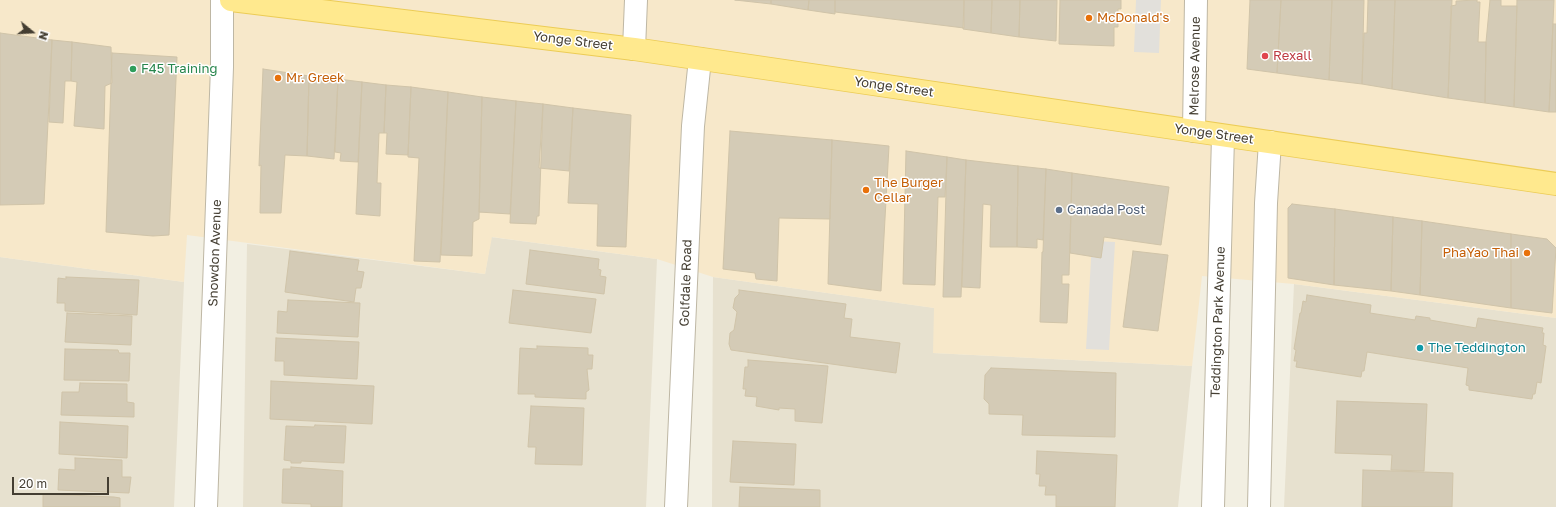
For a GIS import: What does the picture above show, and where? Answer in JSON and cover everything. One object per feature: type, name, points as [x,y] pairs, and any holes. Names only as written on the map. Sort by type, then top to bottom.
[{"type":"main road","name":"Yonge Street","points":[[230,0],[634,49],[1194,131],[1223,137],[1270,142],[1556,184]]},
{"type":"street","name":"Snowdon Avenue","points":[[206,507],[222,67],[222,0]]},
{"type":"street","points":[[634,49],[636,0]]},
{"type":"street","name":"Melrose Avenue","points":[[1194,131],[1196,0]]},
{"type":"street","name":"Golfdale Road","points":[[676,507],[692,126],[700,59]]},
{"type":"street","name":"Teddington Park Avenue","points":[[1213,507],[1223,137]]},
{"type":"street","points":[[1259,507],[1266,203],[1270,142]]},
{"type":"shaded area","points":[[0,0],[1556,0],[1556,318],[1294,284],[1202,276],[1192,366],[933,353],[934,308],[713,277],[657,259],[492,237],[485,274],[187,235],[184,282],[0,257]]},
{"type":"shaded area","points":[[1136,0],[1161,0],[1159,53],[1134,52]]},
{"type":"shaded area","points":[[491,237],[657,259],[646,507],[243,507],[247,244],[485,274]]},
{"type":"shaded area","points":[[1092,241],[1115,242],[1109,350],[1086,349]]},
{"type":"shaded area","points":[[0,257],[184,282],[174,507],[0,507]]},
{"type":"shaded area","points":[[713,277],[935,308],[934,353],[1192,366],[1178,507],[712,507]]},
{"type":"shaded area","points":[[1294,284],[1556,318],[1556,507],[1284,507]]},
{"type":"building","points":[[735,0],[771,0],[771,4]]},
{"type":"building","points":[[771,0],[809,0],[808,10],[771,4]]},
{"type":"building","points":[[809,0],[835,0],[835,14],[808,10]]},
{"type":"building","points":[[835,0],[964,0],[964,28],[835,12]]},
{"type":"building","points":[[964,0],[992,0],[991,33],[963,29]]},
{"type":"building","points":[[992,0],[1020,0],[1019,37],[991,33]]},
{"type":"building","points":[[1020,0],[1057,0],[1056,41],[1019,37]]},
{"type":"building","name":"McDonald's","points":[[1060,0],[1121,0],[1121,9],[1118,9],[1118,27],[1114,27],[1114,46],[1059,44]]},
{"type":"building","points":[[1250,0],[1281,0],[1277,73],[1247,69]]},
{"type":"building","points":[[1281,0],[1332,0],[1329,80],[1277,73]]},
{"type":"building","points":[[1332,0],[1364,0],[1362,84],[1329,80]]},
{"type":"building","points":[[1368,0],[1395,0],[1392,89],[1362,84],[1364,33],[1367,33]]},
{"type":"building","points":[[1395,0],[1452,0],[1448,98],[1392,89]]},
{"type":"building","points":[[1477,0],[1477,2],[1480,2],[1478,42],[1486,42],[1485,103],[1448,98],[1451,6],[1456,5],[1456,1]]},
{"type":"building","points":[[1490,0],[1501,0],[1501,6],[1517,6],[1514,107],[1485,103],[1486,42]]},
{"type":"building","points":[[1517,0],[1554,0],[1549,112],[1514,107]]},
{"type":"building","points":[[1553,24],[1556,24],[1556,112],[1549,112]]},
{"type":"building","points":[[0,33],[52,40],[44,204],[0,205]]},
{"type":"building","points":[[52,40],[72,42],[71,81],[65,81],[63,123],[49,122]]},
{"type":"building","points":[[72,42],[111,47],[112,83],[105,86],[104,129],[74,126],[77,82],[71,81]]},
{"type":"building","points":[[112,53],[177,57],[169,235],[153,236],[106,232]]},
{"type":"building","points":[[263,69],[309,76],[307,156],[285,155],[281,213],[260,213],[261,165],[259,166]]},
{"type":"building","points":[[309,76],[338,79],[334,159],[307,156]]},
{"type":"building","points":[[338,79],[362,82],[358,162],[340,161],[341,153],[335,152]]},
{"type":"building","points":[[362,82],[386,85],[384,133],[379,133],[377,183],[381,183],[380,216],[356,214]]},
{"type":"building","points":[[386,85],[411,87],[408,155],[386,154],[387,133],[384,133]]},
{"type":"building","points":[[411,87],[448,92],[440,262],[414,261],[419,158],[408,157]]},
{"type":"building","points":[[448,92],[482,97],[479,219],[473,222],[472,256],[441,255]]},
{"type":"building","points":[[482,97],[516,101],[510,214],[479,212]]},
{"type":"building","points":[[516,101],[543,104],[539,216],[537,216],[536,224],[510,223]]},
{"type":"building","points":[[543,104],[573,108],[569,171],[539,168]]},
{"type":"building","points":[[573,108],[631,115],[626,247],[597,246],[598,204],[568,203]]},
{"type":"building","points":[[730,131],[832,140],[830,219],[779,218],[777,281],[756,279],[755,273],[723,269]]},
{"type":"building","points":[[832,140],[889,146],[881,291],[828,284]]},
{"type":"building","points":[[906,151],[947,157],[945,197],[938,197],[935,285],[903,284]]},
{"type":"building","points":[[947,157],[966,160],[961,297],[943,297]]},
{"type":"building","points":[[966,160],[1018,166],[1017,247],[990,247],[991,205],[983,204],[980,288],[962,287]]},
{"type":"building","points":[[1018,166],[1046,169],[1043,240],[1037,239],[1037,248],[1017,247]]},
{"type":"building","points":[[1046,169],[1072,173],[1069,275],[1062,275],[1062,284],[1069,284],[1067,323],[1040,322]]},
{"type":"building","points":[[1072,173],[1169,187],[1161,245],[1104,237],[1101,258],[1070,253]]},
{"type":"building","points":[[1292,204],[1335,209],[1334,285],[1288,278],[1288,208]]},
{"type":"building","points":[[1335,209],[1393,217],[1391,291],[1334,285]]},
{"type":"building","points":[[1393,217],[1422,221],[1420,295],[1391,291]]},
{"type":"building","points":[[1422,221],[1511,234],[1511,308],[1420,295]]},
{"type":"building","points":[[1511,234],[1547,239],[1556,248],[1552,313],[1511,308]]},
{"type":"building","points":[[530,250],[599,259],[598,269],[601,270],[600,276],[606,277],[604,294],[526,284]]},
{"type":"building","points":[[290,251],[359,260],[357,271],[364,272],[361,288],[356,288],[354,302],[285,292]]},
{"type":"building","points":[[1133,251],[1168,255],[1158,331],[1123,327]]},
{"type":"building","points":[[66,277],[139,280],[137,315],[65,311],[65,303],[57,303],[58,278],[66,279]]},
{"type":"building","points":[[513,290],[596,299],[591,333],[509,323]]},
{"type":"building","points":[[739,290],[846,304],[844,318],[852,319],[850,337],[900,343],[896,373],[731,350],[729,344],[730,333],[734,330],[737,312],[733,308],[735,298],[739,294]]},
{"type":"building","name":"The Teddington","points":[[1307,295],[1371,305],[1370,313],[1415,320],[1416,316],[1476,328],[1478,318],[1543,328],[1543,345],[1546,346],[1541,383],[1537,382],[1535,394],[1533,394],[1532,399],[1469,390],[1469,386],[1466,385],[1468,368],[1367,352],[1364,371],[1362,371],[1361,377],[1296,367],[1297,361],[1294,361],[1296,350],[1294,349],[1300,313],[1303,301],[1306,302]]},
{"type":"building","points":[[288,300],[360,303],[358,337],[277,333],[278,311],[287,312]]},
{"type":"building","points":[[67,313],[132,316],[131,345],[65,342]]},
{"type":"building","points":[[276,338],[359,342],[357,379],[284,375],[284,361],[275,361]]},
{"type":"building","points":[[537,346],[588,348],[588,355],[593,355],[592,369],[587,369],[589,390],[586,392],[586,399],[535,397],[535,394],[518,394],[520,348],[537,349]]},
{"type":"building","points":[[65,349],[118,350],[119,353],[130,353],[129,381],[64,380]]},
{"type":"building","points":[[748,360],[828,366],[822,423],[795,421],[795,409],[779,408],[779,410],[756,406],[757,397],[745,396],[746,389],[743,389],[745,367],[748,367]]},
{"type":"building","points":[[991,368],[1116,373],[1115,437],[1022,435],[1023,415],[989,414],[989,404],[984,399],[985,375]]},
{"type":"building","points":[[271,381],[374,386],[372,424],[270,419]]},
{"type":"building","points":[[80,383],[127,384],[127,402],[134,403],[134,417],[61,415],[62,392],[79,392]]},
{"type":"building","points":[[1337,401],[1427,404],[1424,471],[1391,470],[1392,455],[1335,453]]},
{"type":"building","points":[[531,406],[584,408],[582,465],[535,464],[536,447],[528,447]]},
{"type":"building","points":[[60,422],[128,426],[127,458],[59,454]]},
{"type":"building","points":[[315,425],[346,426],[344,463],[301,461],[301,463],[291,463],[291,461],[284,460],[286,426],[314,427]]},
{"type":"building","points":[[733,441],[796,444],[794,485],[730,482]]},
{"type":"building","points":[[1037,451],[1117,455],[1115,507],[1056,507],[1056,495],[1045,495],[1046,486],[1039,486],[1040,474],[1036,474]]},
{"type":"building","points":[[75,458],[122,460],[122,477],[131,477],[129,493],[58,490],[59,469],[75,470]]},
{"type":"building","points":[[291,467],[343,471],[342,507],[311,507],[311,504],[282,503],[283,469],[291,469]]},
{"type":"building","points":[[1363,470],[1453,473],[1452,507],[1362,507]]},
{"type":"building","points":[[740,487],[820,490],[820,507],[739,507]]},
{"type":"building","points":[[43,494],[120,498],[120,507],[43,507]]},
{"type":"place","name":"McDonald's","points":[[1089,18]]},
{"type":"place","name":"Rexall","points":[[1265,56]]},
{"type":"place","name":"F45 Training","points":[[133,69]]},
{"type":"place","name":"Mr. Greek","points":[[278,78]]},
{"type":"place","name":"The Burger Cellar","points":[[866,190]]},
{"type":"place","name":"Canada Post","points":[[1059,210]]},
{"type":"place","name":"PhaYao Thai","points":[[1527,253]]},
{"type":"place","name":"The Teddington","points":[[1420,348]]}]
